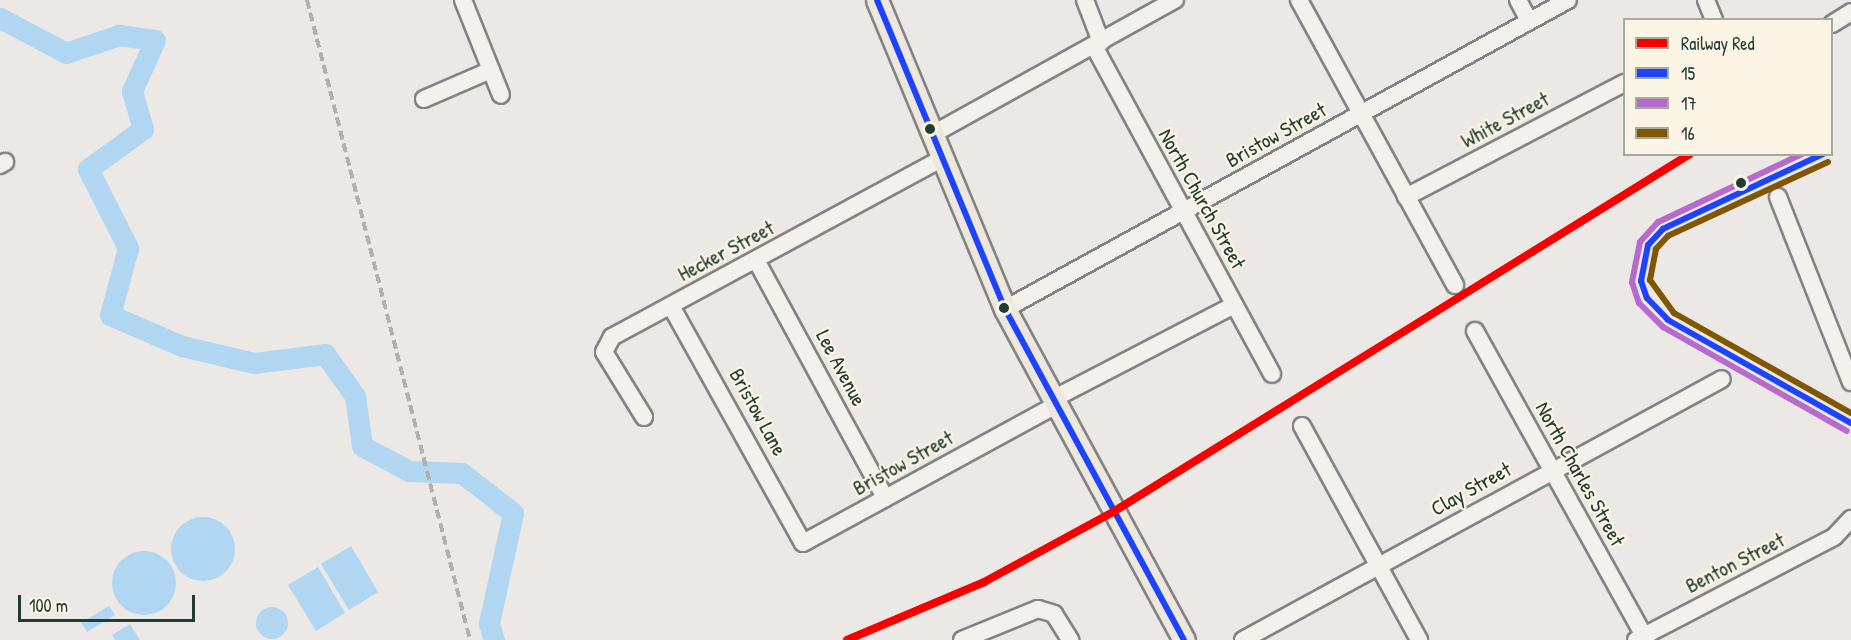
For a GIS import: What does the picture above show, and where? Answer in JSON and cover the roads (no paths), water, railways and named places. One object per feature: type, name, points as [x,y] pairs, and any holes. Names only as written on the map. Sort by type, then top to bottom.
[{"type":"main road","points":[[877,0],[1005,309],[1184,640]]},
{"type":"street","points":[[463,0],[501,95]]},
{"type":"street","name":"North Church Street","points":[[1085,0],[1097,44],[1183,211],[1272,374]]},
{"type":"street","points":[[931,135],[1175,0]]},
{"type":"street","points":[[1299,0],[1455,285]]},
{"type":"street","points":[[1518,0],[1529,21]]},
{"type":"street","name":"Bristow Street","points":[[1005,309],[1568,0]]},
{"type":"street","points":[[1707,0],[1713,18]]},
{"type":"street","points":[[1833,23],[1851,12]]},
{"type":"street","points":[[424,99],[491,70]]},
{"type":"street","name":"White Street","points":[[1406,197],[1623,84]]},
{"type":"street","name":"Hecker Street","points":[[644,417],[604,352],[612,337],[941,159]]},
{"type":"street","points":[[1778,197],[1851,382]]},
{"type":"street","name":"Lee Avenue","points":[[756,260],[885,498]]},
{"type":"street","name":"Bristow Street","points":[[803,543],[1054,402],[1234,305]]},
{"type":"street","name":"Bristow Lane","points":[[671,306],[803,543]]},
{"type":"street","name":"North Charles Street","points":[[1475,331],[1552,469],[1641,639]]},
{"type":"street","name":"Clay Street","points":[[1243,640],[1552,469],[1722,379]]},
{"type":"street","points":[[1302,426],[1419,640]]},
{"type":"street","name":"Benton Street","points":[[1641,639],[1834,537],[1851,519]]},
{"type":"street","points":[[962,640],[1038,609],[1054,614],[1070,640]]},
{"type":"water","points":[[203,517],[221,523],[229,531],[235,549],[229,567],[221,575],[203,581],[185,575],[177,567],[171,549],[177,531],[185,523]]},
{"type":"water","points":[[351,546],[378,592],[349,610],[321,564]]},
{"type":"water","points":[[144,551],[162,557],[170,565],[176,583],[170,601],[162,609],[144,615],[126,609],[118,601],[112,583],[118,565],[126,557]]},
{"type":"water","points":[[318,567],[345,613],[316,631],[288,585]]},
{"type":"water","points":[[109,606],[115,615],[87,632],[81,623]]},
{"type":"water","points":[[272,607],[283,612],[288,623],[283,634],[272,639],[261,634],[256,623],[261,612]]},
{"type":"water","points":[[130,624],[140,640],[115,640],[112,635]]},
{"type":"waterway","points":[[0,18],[66,53],[119,35],[155,40],[132,91],[143,129],[88,169],[128,248],[110,315],[182,346],[254,363],[325,354],[355,396],[362,446],[409,471],[462,473],[513,513],[489,623],[494,640]]},
{"type":"railway","points":[[307,0],[470,640]]},
{"type":"rail line","name":"Red","points":[[847,640],[984,582],[1113,512],[1687,156]]}]
